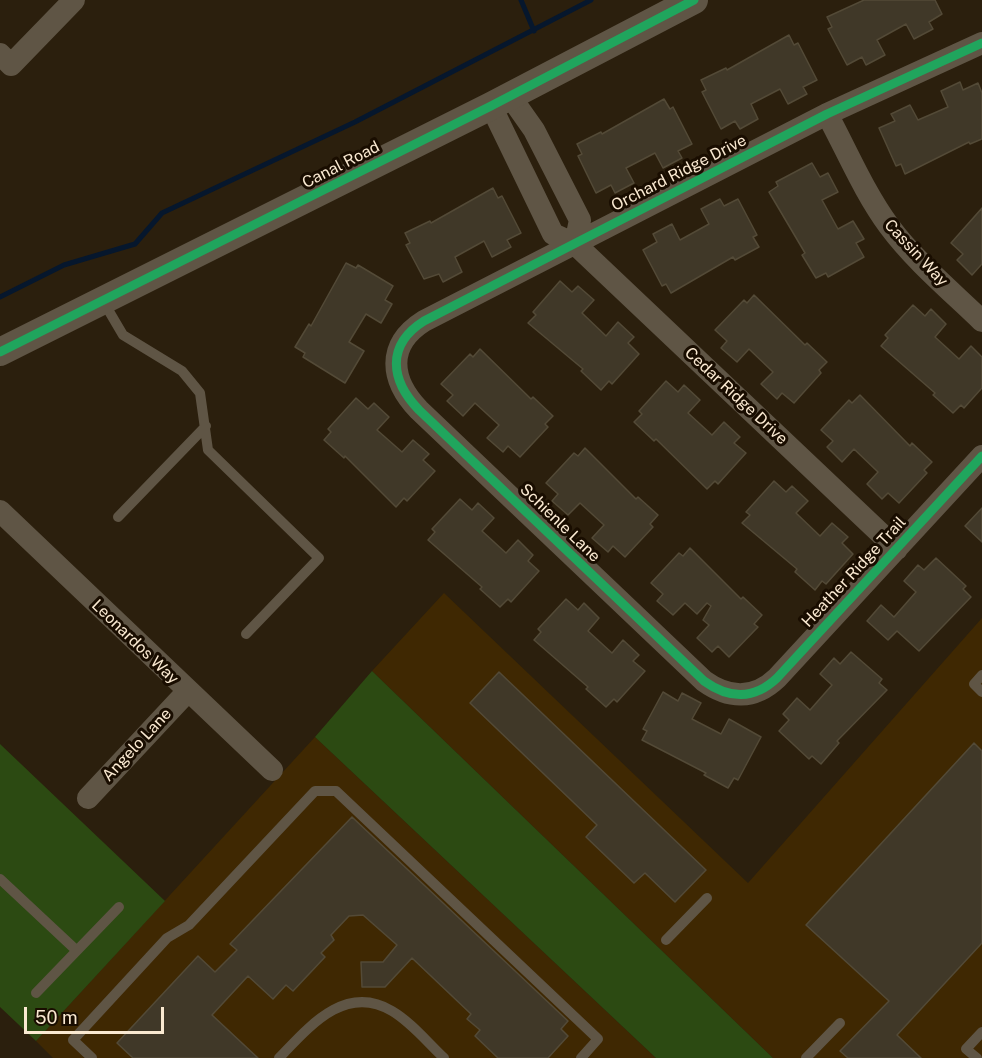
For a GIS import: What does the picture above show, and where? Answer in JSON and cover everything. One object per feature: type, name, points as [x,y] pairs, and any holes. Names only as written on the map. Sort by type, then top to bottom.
[{"type":"street","points":[[5,60],[74,0]]},
{"type":"street","name":"Canal Road","points":[[0,352],[500,101],[694,0]]},
{"type":"street","name":"Orchard Ridge Drive","points":[[401,346],[409,332],[424,321],[827,114],[982,43]]},
{"type":"street","points":[[500,101],[534,130],[580,220],[575,244]]},
{"type":"street","name":"Cedar Ridge Drive","points":[[500,101],[553,234],[575,244],[897,549]]},
{"type":"street","name":"Cassin Way","points":[[827,114],[873,203],[889,226],[917,258],[982,321]]},
{"type":"street","name":"Schienle Lane","points":[[401,346],[396,363],[397,376],[402,392],[408,399],[704,681],[724,693],[740,695]]},
{"type":"street","name":"Heather Ridge Trail","points":[[740,695],[768,687],[982,456]]},
{"type":"street","name":"Leonardos Way","points":[[3,521],[272,770]]},
{"type":"street","name":"Angelo Lane","points":[[88,798],[187,692]]},
{"type":"lane","points":[[102,301],[123,334],[182,371],[200,393],[208,450],[319,558],[246,634]]},
{"type":"lane","points":[[118,517],[206,426]]},
{"type":"lane","points":[[982,675],[974,684],[982,692]]},
{"type":"lane","points":[[92,1058],[73,1040],[168,938],[189,925],[315,791],[336,791],[598,1039],[581,1058]]},
{"type":"lane","points":[[0,879],[76,950]]},
{"type":"lane","points":[[666,940],[707,898]]},
{"type":"lane","points":[[36,993],[119,907]]},
{"type":"lane","points":[[279,1058],[319,1017],[333,1008],[350,1003],[370,1003],[394,1012],[444,1058]]},
{"type":"lane","points":[[806,1058],[840,1023]]},
{"type":"lane","points":[[977,1058],[966,1049],[982,1032]]},
{"type":"shaded area","points":[[444,593],[748,883],[982,618],[982,1058],[773,1058],[372,671]]},
{"type":"shaded area","points":[[315,737],[656,1058],[53,1058],[36,1041]]},
{"type":"green space","points":[[372,671],[773,1058],[656,1058],[315,737]]},
{"type":"green space","points":[[0,744],[165,901],[36,1041],[0,1007]]},
{"type":"building","points":[[864,0],[935,0],[942,14],[929,22],[933,29],[914,39],[906,24],[877,40],[885,55],[866,65],[862,57],[847,65],[828,29],[832,27],[827,17]]},
{"type":"building","points":[[789,35],[794,45],[798,43],[817,80],[803,87],[807,94],[788,104],[780,89],[751,104],[758,119],[740,129],[735,121],[721,129],[702,92],[706,90],[701,80],[726,68],[727,70]]},
{"type":"building","points":[[960,82],[963,90],[978,83],[982,93],[982,139],[970,144],[969,142],[905,174],[901,164],[896,166],[879,128],[895,121],[891,114],[910,105],[918,120],[948,107],[941,91]]},
{"type":"building","points":[[664,99],[670,109],[673,107],[692,144],[678,151],[682,158],[663,168],[655,153],[626,168],[634,183],[615,193],[611,185],[596,193],[578,156],[582,154],[577,144],[601,132],[602,134]]},
{"type":"building","points":[[812,163],[820,177],[828,173],[838,192],[822,200],[838,229],[853,221],[864,239],[856,243],[864,257],[828,277],[826,273],[816,278],[802,255],[805,253],[769,192],[778,186],[776,182]]},
{"type":"building","points":[[493,188],[498,198],[502,196],[521,233],[507,240],[511,247],[492,257],[484,241],[455,257],[462,272],[443,282],[439,274],[424,279],[406,245],[410,243],[405,233],[430,221],[431,223]]},
{"type":"building","points":[[720,199],[724,206],[738,199],[757,235],[753,237],[759,247],[735,260],[733,257],[671,293],[666,284],[662,286],[643,250],[657,242],[653,234],[672,224],[680,240],[709,224],[701,209]]},
{"type":"building","points":[[982,208],[982,264],[972,275],[957,260],[963,254],[951,243]]},
{"type":"building","points":[[346,263],[356,268],[358,265],[393,286],[385,300],[392,304],[381,323],[366,314],[349,342],[364,351],[345,383],[303,357],[305,353],[295,347],[309,324],[311,326]]},
{"type":"building","points":[[560,281],[572,292],[578,286],[594,300],[582,313],[606,336],[618,322],[634,337],[628,343],[639,354],[612,384],[609,381],[601,390],[581,371],[583,369],[528,323],[536,315],[533,312]]},
{"type":"building","points":[[754,295],[805,345],[807,343],[827,362],[819,370],[821,373],[794,403],[782,393],[777,399],[761,384],[773,372],[749,349],[737,362],[721,348],[727,341],[715,330],[744,300],[747,303]]},
{"type":"building","points":[[913,305],[925,316],[931,309],[946,324],[935,337],[959,359],[971,346],[982,357],[982,388],[964,408],[961,405],[953,413],[933,395],[935,393],[881,346],[888,338],[885,335]]},
{"type":"building","points":[[480,349],[531,399],[533,397],[553,416],[545,424],[548,427],[520,457],[508,446],[503,452],[487,438],[499,425],[475,403],[463,416],[447,401],[453,395],[441,384],[470,354],[473,357]]},
{"type":"building","points":[[666,381],[678,392],[684,385],[700,400],[688,413],[712,435],[724,422],[740,437],[734,443],[746,453],[718,484],[715,481],[707,489],[656,439],[654,441],[634,422],[642,414],[639,411]]},
{"type":"building","points":[[860,395],[910,446],[912,443],[932,462],[924,470],[927,473],[899,503],[888,493],[882,499],[867,484],[878,472],[854,449],[842,462],[827,447],[833,441],[821,430],[849,400],[852,403]]},
{"type":"building","points":[[356,398],[368,409],[374,403],[389,417],[377,430],[402,452],[413,440],[429,454],[423,460],[435,471],[407,501],[404,498],[396,507],[345,456],[344,458],[324,440],[331,432],[328,429]]},
{"type":"building","points":[[585,448],[636,499],[638,497],[658,515],[650,524],[653,527],[625,557],[613,546],[608,552],[592,538],[604,525],[580,503],[568,515],[552,501],[558,494],[546,483],[574,453],[578,456]]},
{"type":"building","points":[[774,481],[786,492],[792,486],[808,501],[796,513],[820,536],[832,523],[848,537],[842,543],[853,554],[826,584],[822,581],[815,590],[795,572],[797,569],[742,523],[750,515],[746,512]]},
{"type":"building","points":[[460,499],[472,510],[478,503],[494,518],[482,531],[506,553],[518,540],[533,555],[528,561],[539,571],[511,602],[508,599],[500,607],[480,589],[482,587],[428,540],[435,532],[432,529]]},
{"type":"building","points":[[982,508],[982,542],[965,526]]},
{"type":"building","points":[[690,548],[741,599],[743,597],[762,615],[754,624],[758,627],[729,657],[718,646],[712,652],[697,638],[709,625],[703,620],[711,606],[707,603],[697,614],[685,603],[673,615],[657,601],[663,594],[651,583],[679,553],[683,556]]},
{"type":"building","points":[[936,558],[966,586],[963,589],[971,597],[919,651],[897,631],[888,640],[867,621],[881,605],[894,617],[916,592],[904,581],[918,565],[924,570]]},
{"type":"building","points":[[566,599],[578,610],[584,603],[599,618],[588,631],[612,653],[623,640],[639,655],[633,661],[645,671],[617,702],[614,699],[606,707],[586,689],[588,687],[534,640],[541,632],[538,629]]},
{"type":"building","points":[[851,652],[882,679],[879,683],[887,690],[837,741],[839,743],[821,764],[812,756],[809,759],[779,731],[789,720],[783,714],[797,698],[810,710],[832,685],[820,674],[834,658],[840,664]]},
{"type":"building","points":[[499,672],[706,870],[675,902],[645,873],[634,883],[586,837],[597,825],[470,703]]},
{"type":"building","points":[[663,692],[678,701],[682,693],[701,703],[692,719],[721,734],[729,719],[761,737],[738,780],[734,778],[728,788],[704,775],[706,773],[642,740],[647,731],[643,729]]},
{"type":"building","points":[[974,743],[982,751],[982,943],[897,1035],[921,1058],[848,1058],[840,1051],[889,1001],[806,925]]},
{"type":"building","points":[[352,817],[568,1021],[561,1029],[568,1036],[548,1058],[498,1058],[475,1036],[480,1030],[467,1019],[471,1014],[412,958],[385,987],[362,987],[361,962],[383,962],[397,945],[363,915],[349,916],[331,935],[334,940],[321,953],[325,957],[293,991],[286,985],[273,999],[248,976],[212,1015],[258,1058],[133,1058],[117,1043],[198,956],[215,972],[237,950],[230,944]]},
{"type":"waterway","points":[[521,0],[534,31]]},
{"type":"waterway","points":[[0,297],[64,265],[135,244],[162,213],[355,122],[591,0]]},
{"type":"cycle path","points":[[0,352],[491,106],[694,0]]},
{"type":"cycle path","points":[[982,43],[827,114],[424,321],[403,341],[396,363],[402,387],[419,410],[704,681],[732,694],[759,690],[777,678],[982,456]]}]
